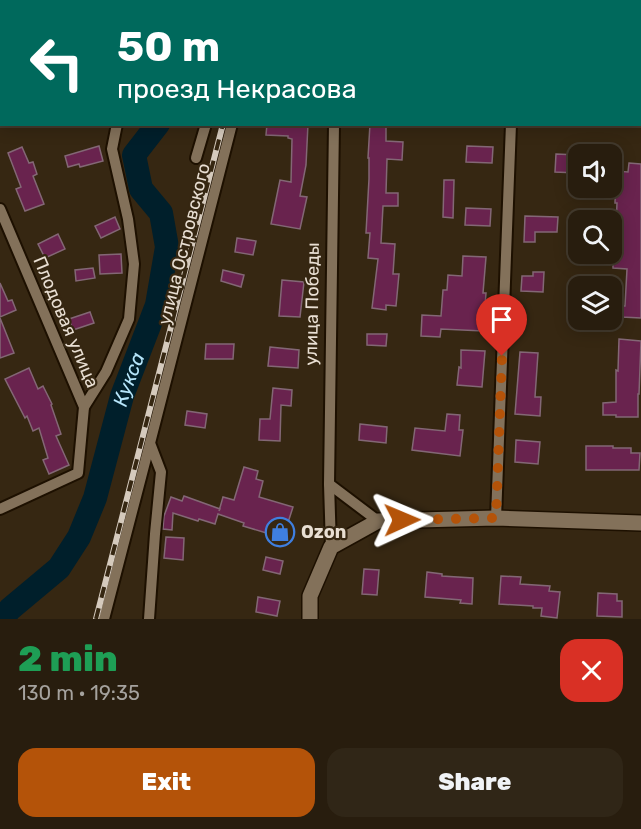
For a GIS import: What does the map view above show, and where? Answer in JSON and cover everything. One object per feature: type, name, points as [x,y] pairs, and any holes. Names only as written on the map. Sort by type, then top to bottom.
[{"type":"street","points":[[84,407],[106,372],[129,319],[134,264],[128,219],[112,149],[117,126]]},
{"type":"street","points":[[196,159],[205,126]]},
{"type":"street","name":"улица Островского","points":[[104,619],[231,126]]},
{"type":"street","name":"улица Победы","points":[[310,619],[310,596],[331,548],[329,484],[334,126]]},
{"type":"street","points":[[496,518],[511,126]]},
{"type":"street","name":"Плодовая улица","points":[[0,208],[84,407],[78,473],[0,508]]},
{"type":"street","points":[[149,619],[161,472],[150,442]]},
{"type":"street","points":[[329,484],[378,521]]},
{"type":"street","points":[[331,548],[378,521],[496,518],[641,523]]},
{"type":"building","points":[[267,126],[308,126],[306,165],[300,196],[307,197],[300,229],[271,224],[280,180],[291,182],[292,139],[288,136],[266,135]]},
{"type":"building","points":[[370,126],[386,126],[386,141],[403,142],[402,160],[387,159],[386,193],[398,193],[398,206],[383,206],[381,243],[395,244],[393,274],[399,274],[396,306],[386,305],[386,310],[372,308],[378,259],[368,258],[370,233],[366,233]]},
{"type":"building","points":[[99,146],[103,161],[80,167],[79,164],[68,167],[65,156]]},
{"type":"building","points":[[467,146],[493,147],[492,163],[466,162]]},
{"type":"building","points":[[22,147],[29,163],[33,162],[37,174],[33,176],[44,204],[25,211],[16,189],[21,187],[8,153]]},
{"type":"building","points":[[556,154],[568,155],[568,173],[555,172]]},
{"type":"building","points":[[629,163],[641,164],[641,318],[622,317],[622,306],[625,306],[627,269],[613,268],[613,264],[622,264],[622,210],[617,210],[615,198],[622,198],[622,172],[628,172]]},
{"type":"building","points":[[444,180],[454,180],[453,218],[443,217]]},
{"type":"building","points":[[466,208],[491,209],[490,226],[465,225]]},
{"type":"building","points":[[525,216],[558,217],[557,232],[535,232],[535,242],[524,242]]},
{"type":"building","points":[[115,217],[120,229],[101,238],[95,226]]},
{"type":"building","points":[[58,234],[65,249],[45,258],[38,244]]},
{"type":"building","points":[[237,238],[256,241],[253,255],[235,252]]},
{"type":"building","points":[[121,254],[122,273],[100,274],[99,255]]},
{"type":"building","points":[[463,256],[486,257],[483,331],[441,329],[440,337],[421,336],[422,315],[441,316],[443,290],[447,290],[448,275],[462,276]]},
{"type":"building","points":[[93,268],[95,278],[76,281],[75,270]]},
{"type":"building","points":[[223,270],[244,275],[241,287],[221,281]]},
{"type":"building","points":[[533,272],[544,272],[543,292],[521,291],[522,276],[533,276]]},
{"type":"building","points":[[282,280],[304,282],[300,317],[279,316]]},
{"type":"building","points":[[0,283],[8,301],[12,300],[16,310],[0,317]]},
{"type":"building","points":[[90,312],[94,323],[73,330],[69,319]]},
{"type":"building","points":[[0,318],[14,353],[0,358]]},
{"type":"building","points":[[367,334],[387,334],[386,346],[367,345]]},
{"type":"building","points":[[619,339],[641,341],[638,417],[603,415],[603,403],[616,402]]},
{"type":"building","points":[[206,344],[234,344],[233,359],[205,359]]},
{"type":"building","points":[[270,347],[299,350],[298,368],[268,366]]},
{"type":"building","points":[[461,350],[485,351],[482,387],[457,385],[459,367],[461,368]]},
{"type":"building","points":[[520,352],[538,353],[535,397],[541,397],[540,416],[515,414]]},
{"type":"building","points":[[29,368],[38,389],[43,386],[52,404],[61,434],[56,436],[69,465],[49,474],[43,460],[48,458],[39,428],[33,431],[27,416],[25,418],[5,379]]},
{"type":"building","points":[[273,388],[292,390],[291,406],[281,405],[280,441],[259,440],[260,419],[270,419]]},
{"type":"building","points":[[187,411],[207,414],[205,428],[185,425]]},
{"type":"building","points":[[447,414],[460,415],[459,430],[463,430],[460,456],[412,450],[415,428],[445,431]]},
{"type":"building","points":[[360,424],[387,427],[386,443],[359,440]]},
{"type":"building","points":[[516,440],[540,442],[538,464],[515,462]]},
{"type":"building","points":[[586,446],[631,448],[631,453],[640,453],[639,470],[586,470]]},
{"type":"building","points":[[244,467],[258,471],[256,479],[263,481],[259,497],[293,507],[283,538],[243,526],[244,523],[218,514],[215,524],[173,513],[172,530],[163,529],[164,516],[171,497],[182,501],[184,496],[220,509],[223,497],[234,500]]},
{"type":"building","points":[[166,537],[184,538],[183,560],[164,558]]},
{"type":"building","points":[[266,557],[283,561],[280,574],[263,570]]},
{"type":"building","points":[[364,569],[379,570],[377,595],[362,594]]},
{"type":"building","points":[[427,572],[442,574],[442,576],[473,578],[472,604],[460,603],[461,600],[425,597]]},
{"type":"building","points":[[501,576],[521,577],[520,584],[550,586],[549,591],[560,592],[557,618],[541,616],[542,608],[499,604]]},
{"type":"building","points":[[598,593],[617,594],[617,601],[622,601],[622,617],[597,616]]},
{"type":"building","points":[[258,597],[280,601],[277,616],[256,612]]},
{"type":"waterway","name":"Кукса","points":[[2,619],[10,609],[59,568],[79,537],[95,498],[122,396],[157,305],[167,247],[161,213],[141,189],[134,155],[156,126]]},
{"type":"railway","points":[[96,619],[222,126]]},
{"type":"place","name":"Ozon","points":[[280,532]]},
{"type":"route","points":[[402,520],[496,518],[502,356]]}]
